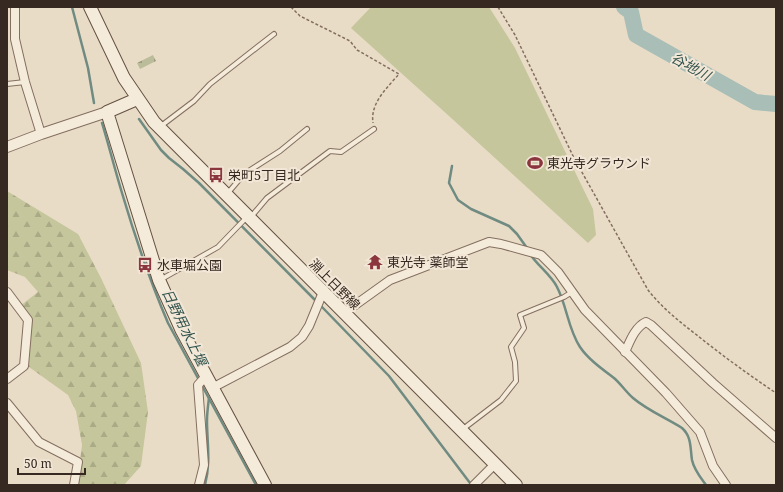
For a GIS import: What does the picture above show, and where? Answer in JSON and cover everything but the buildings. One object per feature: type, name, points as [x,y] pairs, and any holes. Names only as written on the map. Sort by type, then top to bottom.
[{"type":"main road","name":"淵上日野線","points":[[90,7],[124,78],[137,99],[160,127],[516,485]]},
{"type":"main road","points":[[137,99],[107,112],[159,280],[182,331],[264,485]]},
{"type":"street","points":[[12,7],[15,39],[25,82],[41,134]]},
{"type":"street","points":[[7,147],[107,112]]},
{"type":"street","points":[[344,313],[390,280],[489,242],[523,249],[541,255],[558,272],[569,294],[666,393],[700,432],[713,466],[726,485]]},
{"type":"street","points":[[7,292],[28,320],[24,366],[7,379]]},
{"type":"street","points":[[212,388],[290,347],[302,337],[309,326],[323,292]]},
{"type":"street","points":[[625,352],[639,327],[646,322],[776,438]]},
{"type":"street","points":[[199,485],[204,465],[198,385],[206,376]]},
{"type":"street","points":[[7,403],[39,442],[78,462],[74,485]]},
{"type":"street","points":[[474,485],[495,464]]},
{"type":"lane","points":[[160,127],[194,101],[210,84],[274,34]]},
{"type":"lane","points":[[7,84],[25,82]]},
{"type":"lane","points":[[226,194],[244,174],[280,150],[307,129]]},
{"type":"lane","points":[[159,280],[218,247],[267,198],[330,151],[340,152],[374,129]]},
{"type":"lane","points":[[461,430],[501,400],[516,381],[515,362],[511,347],[524,328],[520,315],[569,294]]},
{"type":"path","points":[[291,7],[300,16],[350,42],[357,50],[399,74],[378,98],[372,115],[374,129]]},
{"type":"path","points":[[498,7],[515,34],[574,158],[648,290],[656,300],[683,324],[738,367],[776,393]]},
{"type":"green space","name":"東光寺グラウンド","points":[[371,7],[489,7],[515,48],[593,209],[596,235],[588,243],[351,28]]},
{"type":"green space","points":[[153,55],[156,61],[140,69],[137,63]]},
{"type":"green space","points":[[7,191],[78,234],[101,278],[141,363],[148,412],[141,466],[124,485],[77,485],[82,445],[76,411],[68,395],[29,367],[30,319],[20,306],[38,292],[25,277],[7,270]]},
{"type":"waterway","name":"日野用水上堰","points":[[72,7],[88,68],[94,103]]},
{"type":"waterway","name":"谷地川","points":[[624,7],[631,12],[636,35],[755,102],[776,104]]},
{"type":"waterway","points":[[139,119],[161,150],[199,183],[315,300]]},
{"type":"waterway","name":"日野用水上堰","points":[[102,123],[119,184],[138,242],[168,323],[256,485]]},
{"type":"waterway","points":[[452,166],[449,183],[458,200],[471,209],[509,226],[527,248]]},
{"type":"waterway","points":[[530,254],[557,287],[573,333],[583,351],[596,364],[617,380],[630,396],[685,431],[688,435],[694,467],[706,485]]},
{"type":"waterway","points":[[322,307],[389,376],[470,483]]},
{"type":"waterway","points":[[205,485],[208,460],[207,412],[209,398]]},
{"type":"place","name":"東光寺グラウンド","points":[[535,163]]},
{"type":"place","name":"栄町5丁目北","points":[[216,175]]},
{"type":"place","name":"東光寺 薬師堂","points":[[375,262]]},
{"type":"place","name":"水車堀公園","points":[[145,265]]}]
